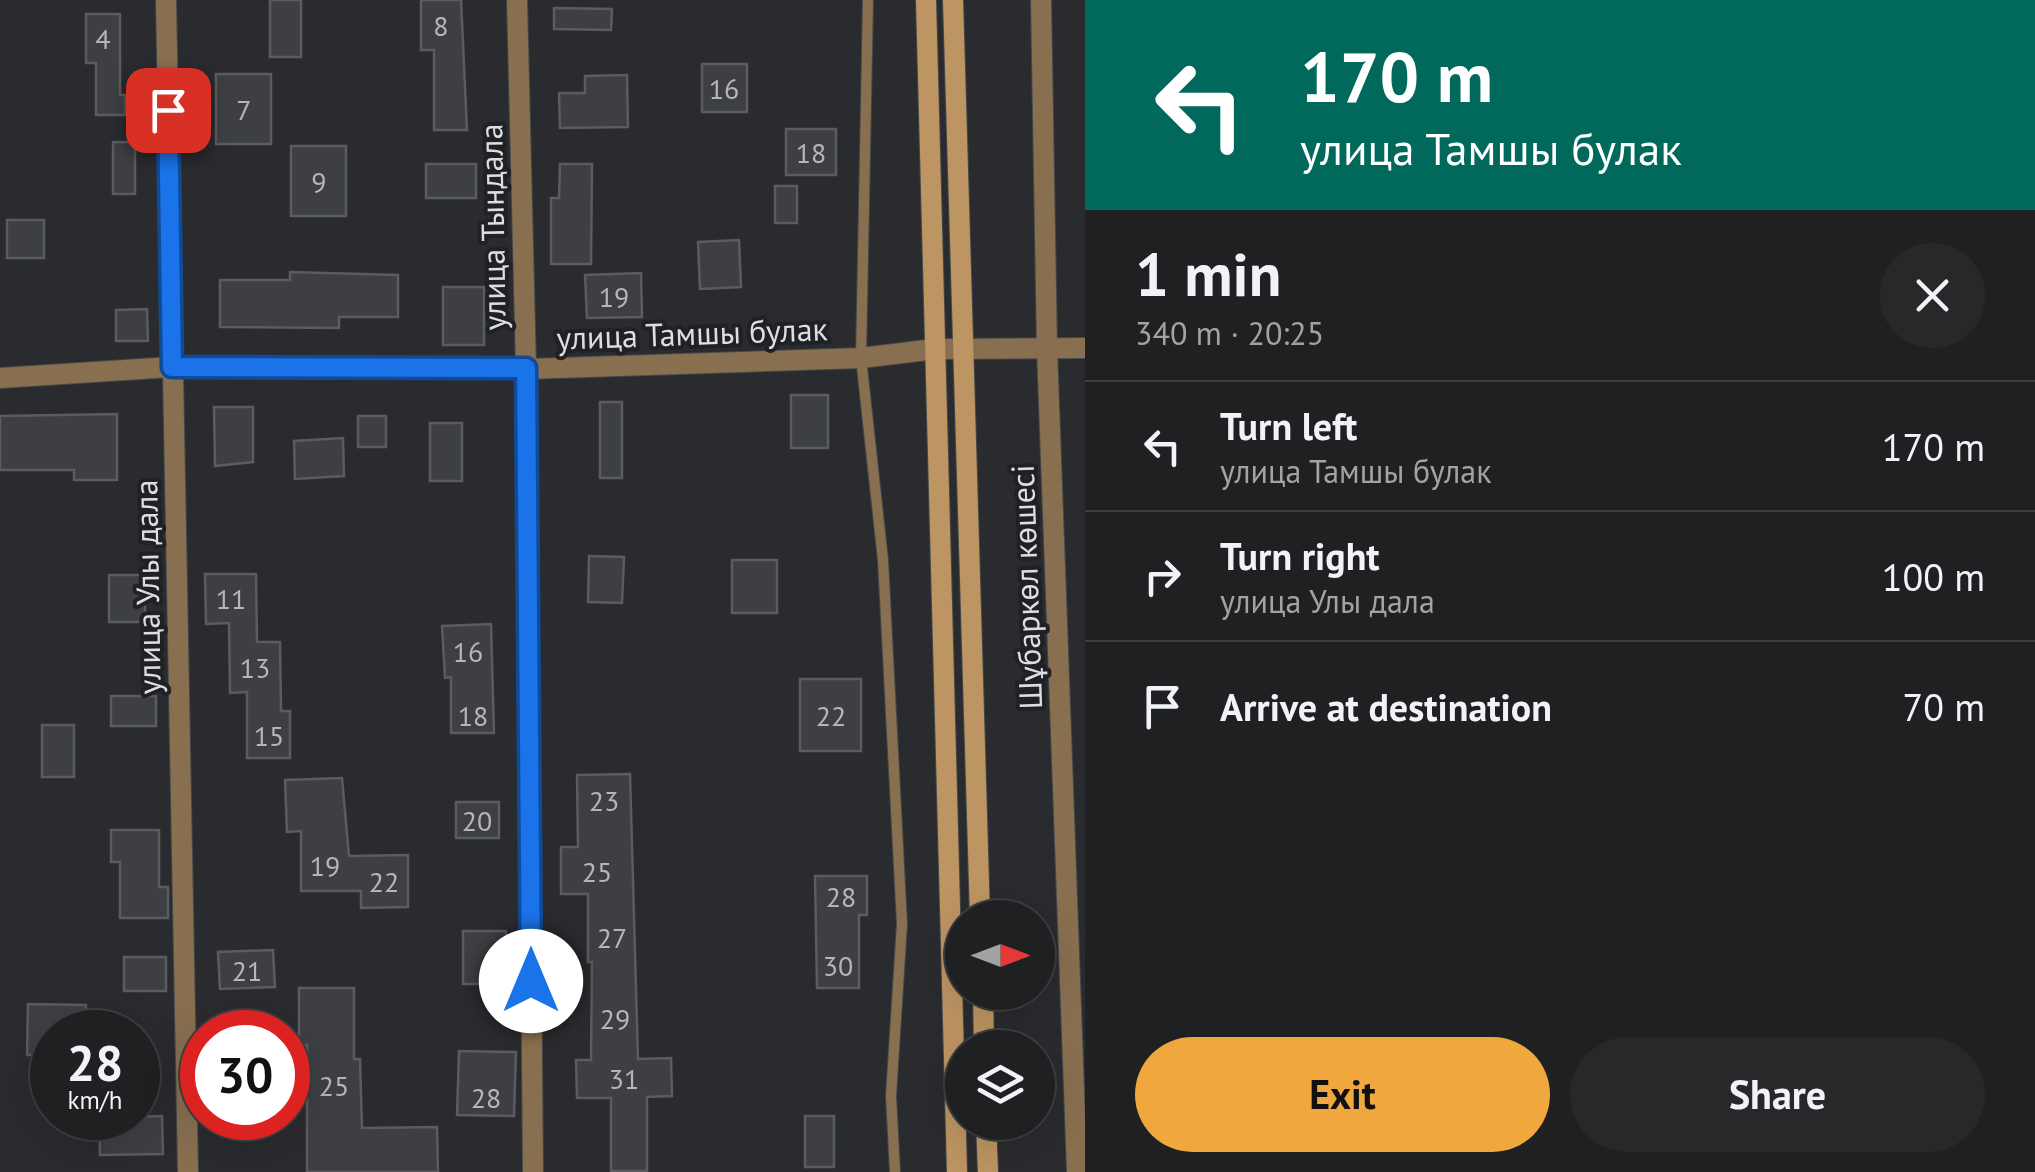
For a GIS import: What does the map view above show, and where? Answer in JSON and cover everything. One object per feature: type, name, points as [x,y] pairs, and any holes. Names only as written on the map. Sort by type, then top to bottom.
[{"type":"street","name":"улица Улы дала","points":[[166,0],[188,1172]]},
{"type":"street","name":"улица Тындала","points":[[516,0],[526,368],[532,1172]]},
{"type":"street","points":[[926,0],[957,1172]]},
{"type":"street","name":"Шұбаркөл көшесі","points":[[953,0],[979,900]]},
{"type":"street","name":"Шұбаркөл көшесі","points":[[1042,0],[1048,349],[1077,1172]]},
{"type":"street","name":"улица Тамшы булак","points":[[0,378],[172,367],[526,368],[861,358],[935,349],[1085,348]]},
{"type":"street","points":[[987,1140],[988,1172]]},
{"type":"lane","points":[[868,0],[861,358],[883,560],[902,924],[891,1096],[895,1172]]},
{"type":"building","points":[[270,0],[301,0],[301,57],[270,57]]},
{"type":"building","points":[[421,0],[461,0],[467,130],[434,130],[434,50],[421,50]]},
{"type":"building","points":[[554,8],[612,9],[611,30],[554,29]]},
{"type":"building","points":[[86,14],[120,14],[120,95],[125,95],[125,115],[96,115],[96,63],[86,63]]},
{"type":"building","points":[[702,64],[747,64],[747,112],[702,112]]},
{"type":"building","points":[[216,74],[271,74],[271,144],[216,144]]},
{"type":"building","points":[[627,75],[628,127],[560,128],[559,93],[585,93],[585,76]]},
{"type":"building","points":[[786,129],[836,129],[836,175],[786,175]]},
{"type":"building","points":[[113,142],[135,142],[135,194],[113,194]]},
{"type":"building","points":[[291,146],[346,146],[346,216],[291,216]]},
{"type":"building","points":[[426,164],[476,164],[476,198],[426,198]]},
{"type":"building","points":[[560,164],[592,164],[591,264],[551,264],[551,198],[559,198]]},
{"type":"building","points":[[775,186],[797,186],[797,223],[775,223]]},
{"type":"building","points":[[7,220],[44,220],[44,258],[7,258]]},
{"type":"building","points":[[739,240],[741,287],[700,289],[698,242]]},
{"type":"building","points":[[290,272],[398,275],[398,317],[339,317],[339,328],[220,327],[220,280],[290,280]]},
{"type":"building","points":[[641,273],[642,317],[587,318],[585,275]]},
{"type":"building","points":[[443,287],[484,287],[484,345],[443,345]]},
{"type":"building","points":[[147,309],[148,341],[116,341],[116,310]]},
{"type":"building","points":[[791,395],[828,395],[828,448],[791,448]]},
{"type":"building","points":[[600,402],[622,402],[622,478],[600,478]]},
{"type":"building","points":[[214,407],[253,407],[253,462],[215,466]]},
{"type":"building","points":[[117,414],[117,480],[74,480],[74,470],[0,470],[0,416]]},
{"type":"building","points":[[358,416],[386,416],[386,447],[358,447]]},
{"type":"building","points":[[430,423],[462,423],[462,481],[430,481]]},
{"type":"building","points":[[343,438],[344,476],[295,479],[294,441]]},
{"type":"building","points":[[589,556],[624,557],[622,603],[588,602]]},
{"type":"building","points":[[732,560],[777,560],[777,613],[732,613]]},
{"type":"building","points":[[205,574],[256,574],[257,642],[280,642],[281,711],[290,711],[290,758],[247,758],[247,692],[230,693],[229,623],[206,624]]},
{"type":"building","points":[[109,575],[145,575],[145,622],[109,622]]},
{"type":"building","points":[[491,624],[494,733],[451,733],[451,677],[445,678],[442,626]]},
{"type":"building","points":[[800,679],[861,679],[861,751],[800,751]]},
{"type":"building","points":[[111,696],[156,696],[156,726],[111,726]]},
{"type":"building","points":[[42,725],[74,725],[74,777],[42,777]]},
{"type":"building","points":[[630,774],[638,1059],[671,1058],[672,1096],[647,1097],[647,1171],[611,1171],[611,1098],[577,1098],[576,1060],[591,1060],[588,894],[561,894],[561,847],[578,847],[577,775]]},
{"type":"building","points":[[342,778],[349,856],[408,855],[408,907],[361,908],[361,891],[301,891],[301,831],[287,832],[285,780]]},
{"type":"building","points":[[456,802],[499,802],[499,838],[456,838]]},
{"type":"building","points":[[111,830],[159,830],[159,887],[168,887],[168,918],[120,918],[120,862],[111,862]]},
{"type":"building","points":[[815,876],[867,876],[867,915],[859,915],[859,988],[817,988]]},
{"type":"building","points":[[463,931],[506,931],[506,984],[463,984]]},
{"type":"building","points":[[273,950],[275,987],[220,989],[218,952]]},
{"type":"building","points":[[124,957],[166,957],[166,991],[124,991]]},
{"type":"building","points":[[299,988],[354,988],[354,1059],[360,1059],[362,1128],[437,1127],[438,1172],[307,1172],[310,1010],[299,1010]]},
{"type":"building","points":[[28,1004],[86,1005],[86,1010],[30,1010],[27,1055]]},
{"type":"building","points":[[459,1051],[516,1052],[514,1116],[457,1115]]},
{"type":"building","points":[[160,1116],[163,1154],[100,1155],[100,1140],[160,1140]]},
{"type":"building","points":[[805,1116],[834,1116],[834,1167],[805,1167]]},
{"type":"route","points":[[168,110],[172,367],[526,368],[531,981]]}]
